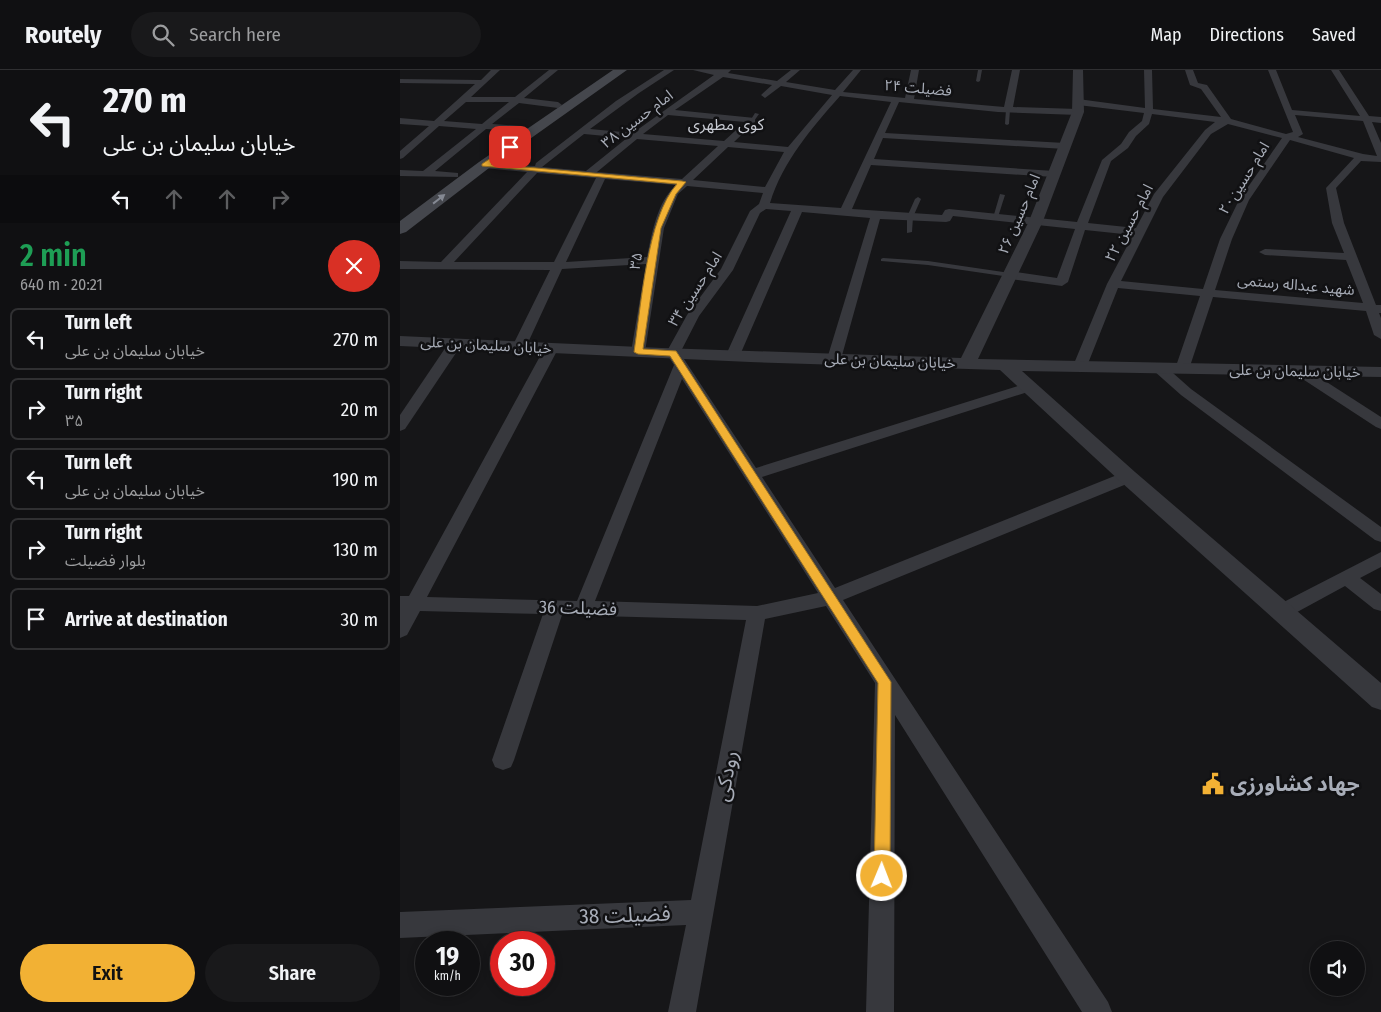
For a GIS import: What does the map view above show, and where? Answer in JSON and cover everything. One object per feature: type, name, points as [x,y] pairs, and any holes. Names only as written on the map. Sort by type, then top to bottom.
[{"type":"main road","points":[[400,229],[610,70]]},
{"type":"main road","points":[[400,213],[558,105],[621,70]]},
{"type":"street","points":[[405,82],[429,70]]},
{"type":"street","points":[[400,156],[496,70]]},
{"type":"street","points":[[425,174],[554,70]]},
{"type":"street","points":[[444,266],[537,167],[616,104],[670,70]]},
{"type":"street","name":"فضیلت ۲۴","points":[[697,70],[725,72],[778,83],[909,101],[1008,109],[1078,107],[1148,111],[1228,122],[1288,136],[1363,157],[1381,159]]},
{"type":"street","points":[[765,95],[796,70]]},
{"type":"street","name":"امام حسین ۳۴","points":[[583,608],[692,315],[727,270],[755,212],[764,206],[767,190],[790,150],[857,70]]},
{"type":"street","points":[[909,101],[915,70]]},
{"type":"street","points":[[1008,109],[1016,70]]},
{"type":"street","name":"امام حسین ۲۶","points":[[968,364],[1036,221],[1065,146],[1078,107],[1078,70]]},
{"type":"street","points":[[1010,275],[1062,282],[1081,226],[1107,160],[1125,146],[1132,134],[1146,122],[1148,111],[1148,70]]},
{"type":"street","points":[[1188,70],[1194,85],[1204,87],[1228,122]]},
{"type":"street","name":"امام حسین۲۰","points":[[1182,369],[1226,238],[1244,200],[1288,136],[1298,134],[1272,70]]},
{"type":"street","points":[[1335,70],[1366,118],[1381,155]]},
{"type":"street","name":"امام حسین ۳۸","points":[[589,174],[636,135],[725,72]]},
{"type":"street","points":[[405,82],[483,82]]},
{"type":"street","points":[[463,99],[517,100],[558,105]]},
{"type":"street","points":[[845,212],[896,99]]},
{"type":"street","name":"۳۵","points":[[638,352],[658,228],[673,193],[682,182],[754,117],[667,112]]},
{"type":"street","points":[[1289,112],[1381,120]]},
{"type":"street","points":[[400,121],[522,129]]},
{"type":"street","name":"امام حسین ۲۲","points":[[1080,366],[1114,284],[1158,196],[1208,132],[1220,123],[1228,122]]},
{"type":"street","points":[[584,131],[790,150]]},
{"type":"street","points":[[880,136],[1065,146]]},
{"type":"street","points":[[1363,157],[1358,159],[1331,188],[1338,223],[1351,257],[1376,309],[1381,335]]},
{"type":"street","points":[[868,162],[1054,174]]},
{"type":"street","points":[[484,165],[537,167],[589,174],[767,190]]},
{"type":"street","points":[[400,173],[454,175]]},
{"type":"street","points":[[519,347],[602,175]]},
{"type":"street","points":[[764,206],[946,219],[950,212],[1140,232]]},
{"type":"street","points":[[732,355],[798,208]]},
{"type":"street","points":[[834,359],[876,215]]},
{"type":"street","points":[[1266,252],[1351,257]]},
{"type":"street","points":[[400,265],[558,266],[653,260]]},
{"type":"street","name":"شهید عبداله رستمی","points":[[1114,284],[1376,309]]},
{"type":"street","name":"خیابان سلیمان بن علی","points":[[400,341],[638,352],[677,358],[732,355],[968,364],[1303,373],[1381,372]]},
{"type":"street","points":[[400,426],[455,344]]},
{"type":"street","points":[[400,630],[407,603],[551,349]]},
{"type":"street","points":[[677,358],[1098,1012]]},
{"type":"street","points":[[1005,365],[1381,699]]},
{"type":"street","points":[[1159,368],[1186,392],[1381,536]]},
{"type":"street","points":[[1303,373],[1381,424]]},
{"type":"street","points":[[751,475],[1029,387]]},
{"type":"street","points":[[757,612],[830,598],[1128,476]]},
{"type":"street","points":[[1281,612],[1381,559]]},
{"type":"street","points":[[1346,577],[1381,604]]},
{"type":"street","name":"فضیلت 36","points":[[407,603],[757,612]]},
{"type":"street","points":[[503,760],[555,607]]},
{"type":"street","name":"رودکی","points":[[682,1012],[757,612]]},
{"type":"street","points":[[880,1012],[885,682]]},
{"type":"street","name":"فضیلت 38","points":[[400,925],[701,912]]},
{"type":"lane","points":[[978,81],[980,70]]},
{"type":"lane","points":[[1007,124],[1008,109]]},
{"type":"lane","points":[[996,217],[1002,195]]},
{"type":"lane","points":[[909,232],[910,217],[918,199]]},
{"type":"lane","points":[[883,260],[928,263],[1010,275]]},
{"type":"place","name":"جهاد کشاورزی","points":[[1213,784]]},
{"type":"district","name":"کوی مطهری","points":[[726,124]]},
{"type":"route","points":[[510,147],[484,165],[682,182],[673,193],[658,228],[638,352],[673,353],[885,682],[882,876]]}]
